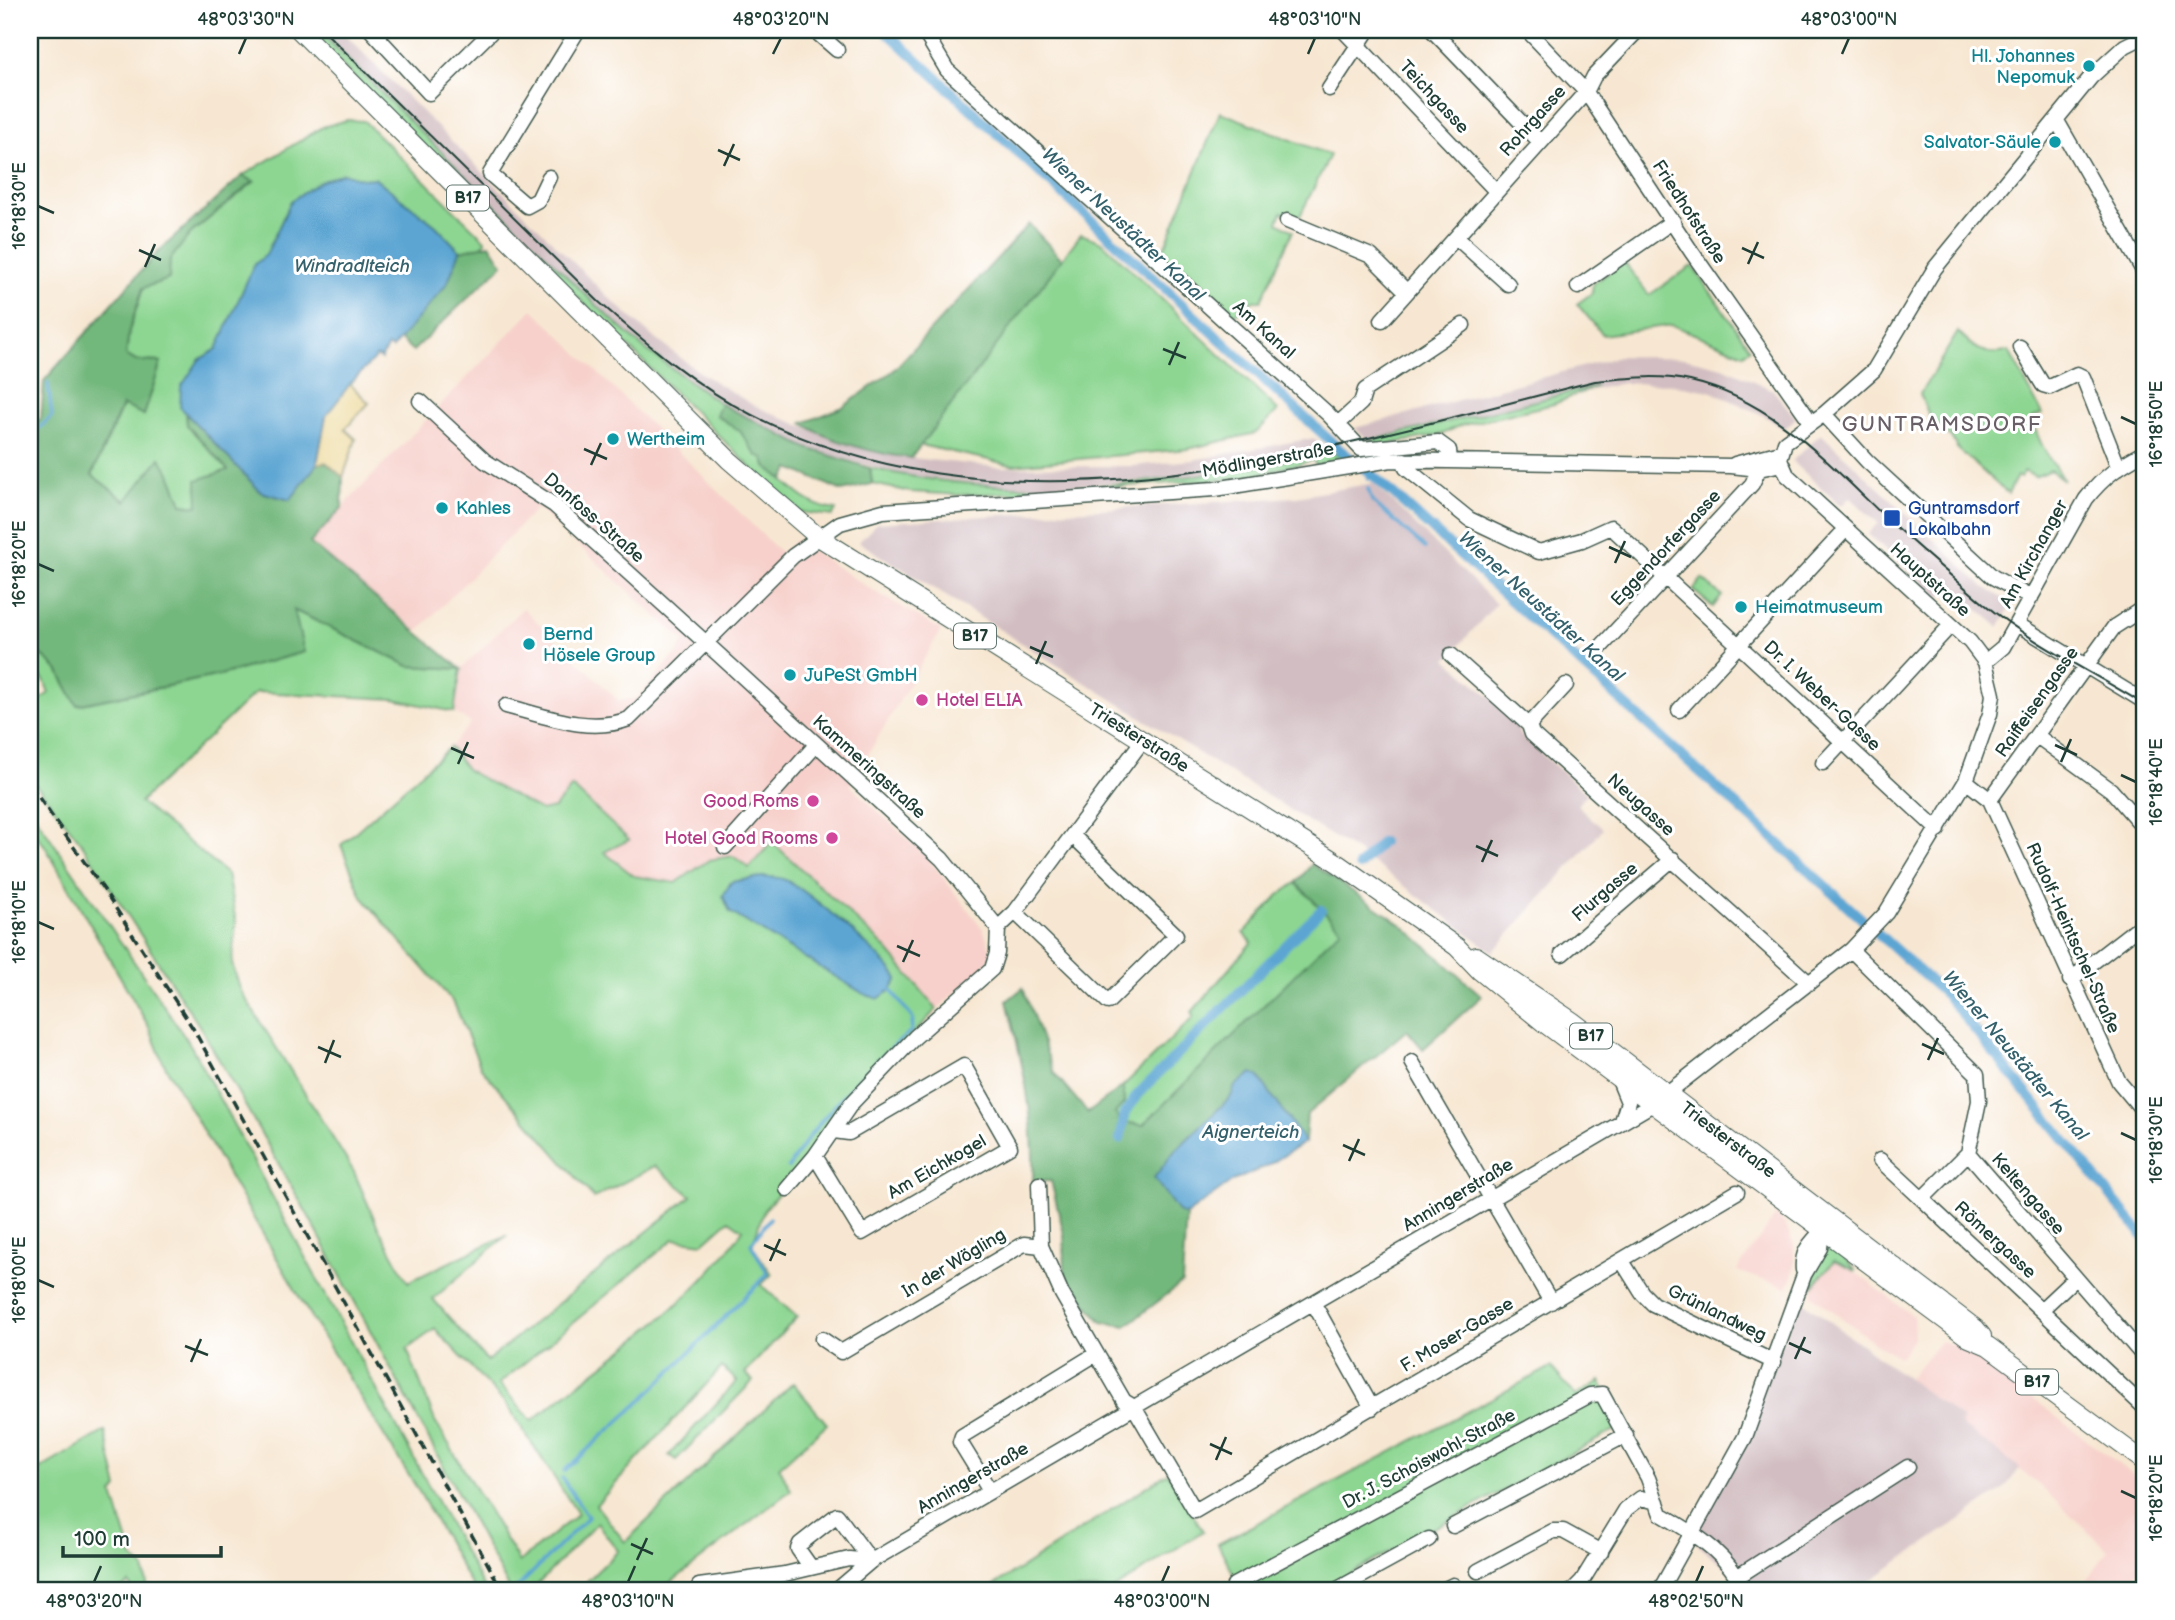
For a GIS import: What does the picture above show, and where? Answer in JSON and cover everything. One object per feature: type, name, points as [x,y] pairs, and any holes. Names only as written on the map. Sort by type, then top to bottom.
[{"type":"main road","name":"B17","points":[[299,30],[729,460],[817,536]]},
{"type":"main road","name":"Triesterstraße","points":[[817,536],[1339,864],[1457,947],[1480,958],[1538,996],[1661,1099],[1827,1224],[1976,1329],[1988,1346],[2145,1462]]},
{"type":"main road","name":"Triesterstraße","points":[[1457,947],[1480,971],[1618,1078],[1661,1099]]},
{"type":"street","points":[[371,30],[429,93],[492,30]]},
{"type":"street","points":[[549,177],[538,200],[527,206],[490,173],[578,30]]},
{"type":"street","points":[[814,30],[838,50]]},
{"type":"street","name":"Am Kanal","points":[[928,30],[928,38],[947,70],[1338,425],[1361,449],[1438,442],[1449,450],[1450,461]]},
{"type":"street","name":"Teichgasse","points":[[1343,30],[1496,191]]},
{"type":"street","points":[[1329,89],[1368,30]]},
{"type":"street","points":[[1432,30],[1540,142]]},
{"type":"street","name":"Friedhofstraße","points":[[1527,30],[1586,92],[1673,221],[1817,418],[1838,433],[1993,577],[2031,598]]},
{"type":"street","name":"Rohrgasse","points":[[1382,320],[1406,291],[1458,239],[1496,191],[1586,92],[1594,76],[1638,30]]},
{"type":"street","points":[[1781,458],[1785,442],[1874,370],[1935,268],[2107,60],[2145,36]]},
{"type":"street","points":[[2057,121],[2145,274]]},
{"type":"street","points":[[1287,220],[1371,256],[1406,291]]},
{"type":"street","points":[[1578,287],[1673,221]]},
{"type":"street","points":[[1458,239],[1508,284]]},
{"type":"street","points":[[1338,425],[1362,403],[1365,390],[1463,325]]},
{"type":"street","points":[[2021,346],[2043,385],[2050,387],[2077,374],[2083,377],[2118,466]]},
{"type":"street","name":"Danfoss-Straße","points":[[420,401],[485,461],[554,505],[706,643]]},
{"type":"street","name":"Am Kirchanger","points":[[1985,662],[2003,647],[2086,499],[2100,481],[2118,466],[2145,452]]},
{"type":"street","name":"Mödlingerstraße","points":[[817,536],[856,517],[914,507],[1165,494],[1246,486],[1377,462],[1404,460],[1731,466],[1759,469],[1781,458]]},
{"type":"street","name":"Mödlingerstraße","points":[[1731,466],[1781,458]]},
{"type":"street","name":"Hauptstraße","points":[[1661,1099],[1855,946],[1886,913],[1966,781],[1990,714],[1993,695],[1985,662],[1951,625],[1787,475],[1781,458]]},
{"type":"street","name":"Dr. I. Weber-Gasse","points":[[1404,460],[1406,468],[1469,519],[1500,536],[1539,552],[1582,540],[1611,527],[1664,579],[1739,644],[1938,830]]},
{"type":"street","name":"Eggendorfergasse","points":[[1598,650],[1752,484],[1759,469]]},
{"type":"street","points":[[1679,710],[1846,529]]},
{"type":"street","points":[[506,706],[571,723],[612,726],[629,719],[793,555],[817,536]]},
{"type":"street","name":"Raiffeisengasse","points":[[1990,800],[2114,627],[2145,607]]},
{"type":"street","points":[[2017,624],[2145,702]]},
{"type":"street","points":[[1823,763],[1951,625]]},
{"type":"street","name":"Kammeringstraße","points":[[706,643],[942,859],[998,928]]},
{"type":"street","name":"Neugasse","points":[[1451,655],[1529,725],[1532,734],[1809,983]]},
{"type":"street","points":[[1529,725],[1566,685]]},
{"type":"street","points":[[2037,736],[2111,790],[2145,829]]},
{"type":"street","points":[[787,1189],[815,1156],[851,1104],[915,1037],[992,969],[997,953],[998,928],[1015,912],[1143,740]]},
{"type":"street","points":[[725,847],[816,745]]},
{"type":"street","name":"Rudolf-Heintschel-Straße","points":[[1966,781],[1990,800],[2119,1083],[2145,1113]]},
{"type":"street","points":[[1015,912],[1108,1002],[1175,935],[1073,836]]},
{"type":"street","name":"Flurgasse","points":[[1562,954],[1673,859]]},
{"type":"street","points":[[2070,980],[2145,922]]},
{"type":"street","name":"Keltengasse","points":[[1855,946],[1977,1074],[1979,1101],[1968,1153],[2145,1359]]},
{"type":"street","points":[[1412,1062],[1551,1302]]},
{"type":"street","name":"Am Eichkogel","points":[[815,1156],[862,1233],[1010,1147],[964,1066],[849,1133],[834,1130]]},
{"type":"street","points":[[1618,1078],[1628,1102],[1622,1121]]},
{"type":"street","name":"Anningerstraße","points":[[837,1590],[871,1560],[1314,1304],[1661,1099]]},
{"type":"street","points":[[1922,1199],[1968,1153]]},
{"type":"street","name":"Römergasse","points":[[1880,1160],[2145,1408]]},
{"type":"street","points":[[1039,1184],[1041,1246],[1062,1294],[1096,1354],[1124,1401],[1134,1407]]},
{"type":"street","name":"F. Moser-Gasse","points":[[1134,1407],[1195,1511],[1737,1192]]},
{"type":"street","points":[[1660,1590],[1745,1437],[1804,1275],[1805,1253],[1812,1238],[1827,1224]]},
{"type":"street","name":"In der Wögling","points":[[822,1339],[841,1352],[1024,1244],[1041,1246]]},
{"type":"street","name":"Grünlandweg","points":[[1622,1261],[1642,1293],[1653,1304],[1774,1362]]},
{"type":"street","points":[[2041,1310],[2075,1278]]},
{"type":"street","points":[[1314,1304],[1372,1408]]},
{"type":"street","points":[[990,1491],[960,1442],[961,1436],[1096,1354]]},
{"type":"street","name":"Dr. J. Schoiswohl-Straße","points":[[1234,1585],[1590,1395],[1601,1394],[1626,1435],[1648,1478],[1661,1514],[1693,1533],[1727,1561],[1737,1577],[1908,1467]]},
{"type":"street","points":[[1454,1526],[1626,1435]]},
{"type":"street","points":[[1573,1590],[1583,1581],[1633,1502],[1642,1498],[1657,1502]]},
{"type":"street","points":[[810,1566],[799,1549],[800,1544],[837,1515],[871,1560]]},
{"type":"street","points":[[1478,1571],[1553,1531],[1563,1531],[1601,1552]]},
{"type":"street","points":[[1336,1590],[1429,1539]]},
{"type":"street","points":[[699,1587],[785,1574],[849,1559],[871,1560]]},
{"type":"shaded area","points":[[318,30],[340,30],[606,295],[652,336],[702,374],[753,405],[813,431],[903,457],[997,467],[1133,466],[1193,460],[1314,438],[1327,452],[1192,477],[1060,486],[996,485],[903,475],[807,448],[721,404],[645,349],[596,305]]},
{"type":"shaded area","points":[[533,309],[781,553],[796,540],[867,587],[941,630],[850,785],[928,858],[983,929],[992,953],[983,969],[937,1009],[885,947],[772,842],[749,868],[709,860],[676,883],[634,876],[603,852],[628,840],[572,787],[554,808],[541,811],[467,770],[450,747],[471,723],[454,712],[461,669],[523,608],[619,701],[637,698],[679,651],[684,641],[537,508],[418,631],[309,542]]},
{"type":"shaded area","points":[[1622,356],[1685,358],[1723,367],[1773,390],[1796,418],[1784,429],[1763,415],[1710,391],[1669,384],[1623,383],[1369,441],[1355,428]]},
{"type":"shaded area","points":[[1821,434],[1983,586],[2012,604],[1999,627],[1951,586],[1940,598],[1868,534],[1878,523],[1850,497],[1841,506],[1792,461]]},
{"type":"shaded area","points":[[1373,483],[1496,604],[1447,659],[1519,723],[1519,734],[1587,794],[1577,805],[1603,829],[1493,952],[1364,856],[859,542],[877,523],[1297,497]]},
{"type":"shaded area","points":[[1776,1215],[1785,1224],[1794,1245],[1794,1271],[1787,1288],[1737,1271]]},
{"type":"shaded area","points":[[1834,1261],[1847,1266],[1913,1316],[1914,1338],[1900,1357],[1879,1346],[1812,1295],[1813,1286]]},
{"type":"shaded area","points":[[1801,1300],[1962,1419],[1962,1426],[2020,1468],[2003,1490],[1857,1590],[1742,1590],[1728,1570],[1698,1545],[1700,1525]]},
{"type":"shaded area","points":[[1941,1341],[1967,1349],[2145,1484],[2145,1560],[2124,1590],[2080,1590],[2108,1550],[2039,1485],[1962,1426],[1962,1419],[1908,1379]]},
{"type":"green space","points":[[306,30],[318,30],[596,305],[645,349],[721,404],[716,415],[740,431],[756,455],[764,458],[766,467],[806,499],[836,510],[833,516],[800,512],[771,487]]},
{"type":"green space","points":[[1220,112],[1330,155],[1299,218],[1282,212],[1278,222],[1293,231],[1261,301],[1253,301],[1230,318],[1183,271],[1161,256]]},
{"type":"green space","points":[[347,120],[364,121],[486,241],[482,246],[460,251],[436,226],[375,178],[362,179],[342,173],[291,201],[266,255],[254,265],[217,349],[199,360],[180,406],[186,413],[187,425],[228,470],[199,506],[182,504],[169,471],[126,501],[92,475],[123,405],[144,415],[161,362],[136,361],[126,355],[129,331],[143,288],[190,234],[254,182],[242,176],[323,127]]},
{"type":"green space","points":[[242,176],[254,181],[190,234],[170,260],[169,279],[143,288],[129,331],[126,355],[136,361],[161,362],[144,415],[122,405],[92,475],[126,501],[160,458],[169,471],[182,504],[198,506],[197,480],[228,470],[187,425],[186,413],[261,492],[290,500],[317,464],[325,462],[343,477],[342,508],[310,543],[461,669],[409,666],[294,610],[304,652],[220,675],[77,705],[58,670],[30,645],[30,429],[41,418],[44,381],[157,253]]},
{"type":"green space","points":[[1029,224],[1062,259],[911,458],[855,446],[825,436],[803,423],[843,407],[893,371]]},
{"type":"green space","points":[[1081,234],[1102,242],[1278,410],[1256,433],[1188,449],[1012,465],[920,445]]},
{"type":"green space","points":[[490,244],[503,264],[413,351],[399,339],[447,284],[460,251]]},
{"type":"green space","points":[[1624,262],[1649,295],[1692,266],[1750,348],[1744,354],[1672,325],[1603,335],[1577,304],[1592,293],[1593,284]]},
{"type":"green space","points":[[1958,332],[1980,350],[1994,353],[2009,351],[2042,414],[2032,418],[2038,435],[2064,480],[2050,470],[2035,477],[2024,471],[2020,477],[2017,476],[2008,494],[1957,448],[1951,437],[1930,418],[1920,394]]},
{"type":"green space","points":[[1597,386],[1554,404],[1459,426],[1443,434],[1374,447],[1369,441]]},
{"type":"green space","points":[[721,404],[807,448],[870,468],[872,484],[842,491],[790,468],[784,479],[766,467],[764,458],[756,455],[740,431],[716,415]]},
{"type":"green space","points":[[1327,452],[1347,457],[1315,465],[1314,460],[1244,478],[959,495],[911,492],[872,484],[870,468],[926,479],[984,485],[1099,485],[1215,473]]},
{"type":"green space","points":[[1702,579],[1722,596],[1713,607],[1693,590]]},
{"type":"green space","points":[[293,610],[409,666],[461,669],[454,712],[394,699],[256,692],[140,802],[227,874],[236,922],[232,964],[241,991],[354,1172],[377,1225],[408,1282],[507,1235],[433,1299],[487,1361],[691,1196],[655,1166],[594,1198],[481,1068],[454,1003],[362,897],[341,845],[450,747],[467,770],[541,811],[554,808],[572,787],[629,840],[604,852],[634,876],[676,883],[709,860],[733,856],[749,868],[772,842],[885,947],[937,1009],[841,1109],[797,1172],[764,1210],[752,1246],[772,1274],[761,1285],[797,1317],[745,1373],[753,1381],[676,1460],[669,1455],[737,1381],[722,1367],[596,1505],[625,1542],[793,1383],[827,1424],[779,1467],[791,1490],[661,1590],[578,1590],[618,1551],[597,1523],[532,1590],[510,1590],[309,1217],[202,1030],[80,841],[30,777],[30,707],[49,693],[44,680],[30,663],[30,651],[34,648],[58,670],[77,705],[220,675],[304,652]],"holes":[[[729,1220],[743,1230],[697,1285],[644,1333],[532,1421],[499,1384],[674,1239],[703,1243]],[[435,1329],[507,1405],[578,1514],[519,1562],[435,1421],[407,1349]]]},
{"type":"green space","points":[[30,808],[191,1046],[485,1590],[474,1590],[421,1495],[315,1324],[163,1062],[149,1027],[45,846],[30,827]]},
{"type":"green space","points":[[1312,864],[1401,924],[1482,996],[1423,1049],[1407,1030],[1307,1114],[1305,1142],[1258,1076],[1235,1086],[1231,1097],[1174,1152],[1154,1178],[1179,1212],[1186,1215],[1182,1283],[1126,1326],[1102,1322],[1065,1280],[1064,1234],[1051,1181],[1033,1182],[1030,1112],[1007,1001],[1023,988],[1054,1073],[1088,1113],[1123,1086],[1124,1103],[1115,1113],[1121,1122],[1143,1125],[1341,929],[1296,883]]},
{"type":"green space","points":[[1296,883],[1342,929],[1143,1125],[1121,1122],[1114,1113],[1124,1103],[1123,1086],[1193,1018],[1192,1012],[1252,942],[1244,933],[1279,895]]},
{"type":"green space","points":[[1826,1250],[1838,1250],[1856,1271],[1834,1261],[1813,1286],[1815,1263]]},
{"type":"green space","points":[[1551,1367],[1576,1396],[1600,1381],[1624,1425],[1320,1590],[1242,1590],[1218,1544]]},
{"type":"green space","points":[[105,1431],[118,1488],[113,1494],[133,1559],[144,1568],[148,1590],[132,1590],[129,1583],[119,1590],[30,1590],[30,1475]]},
{"type":"green space","points":[[1168,1473],[1203,1531],[1113,1590],[987,1590]]},
{"type":"sand","points":[[350,384],[369,403],[345,429],[356,439],[343,477],[326,462],[317,464],[326,416]]},
{"type":"water","name":"Windradlteich","points":[[342,173],[362,179],[375,178],[436,226],[460,251],[447,284],[392,349],[388,346],[381,359],[377,356],[350,384],[326,416],[317,464],[290,500],[261,492],[180,407],[181,387],[199,360],[217,349],[254,265],[266,255],[291,201],[319,182]]},
{"type":"water","points":[[761,877],[781,878],[794,885],[844,924],[898,979],[891,990],[878,999],[864,994],[730,912],[723,896],[731,882]]},
{"type":"water","name":"Aignerteich","points":[[1252,1073],[1258,1076],[1305,1142],[1267,1166],[1233,1181],[1186,1215],[1179,1213],[1154,1178],[1174,1152],[1231,1097],[1235,1086]]},
{"type":"waterway","name":"Wiener Neustädter Kanal","points":[[885,30],[1339,449],[1370,473],[1948,997],[2145,1238]]},
{"type":"waterway","points":[[30,437],[52,416],[48,383]]},
{"type":"waterway","name":"Wiener Neustädter Kanal","points":[[1368,479],[1370,473]]},
{"type":"waterway","points":[[1368,489],[1372,501],[1425,548]]},
{"type":"waterway","points":[[1359,866],[1382,842]]},
{"type":"waterway","points":[[1120,1139],[1125,1114],[1137,1095],[1321,910]]},
{"type":"waterway","points":[[788,1168],[814,1130],[844,1095],[911,1031],[913,1019],[891,990]]},
{"type":"waterway","points":[[564,1471],[641,1401],[768,1274],[751,1244],[770,1218]]},
{"type":"waterway","points":[[515,1590],[588,1517],[562,1478]]},
{"type":"tram line","points":[[323,30],[599,302],[653,349],[731,404],[853,455],[957,476],[1064,481],[1172,474],[1280,457],[1388,434],[1595,381],[1655,377],[1690,381],[1719,390],[1772,417],[1818,454],[1908,538],[2002,618],[2042,645],[2145,705]]},
{"type":"railway","points":[[30,785],[104,890],[194,1030],[502,1590]]},
{"type":"place","name":"Hl. Johannes Nepomuk","points":[[2089,66]]},
{"type":"place","name":"Salvator-Säule","points":[[2055,142]]},
{"type":"place","name":"Wertheim","points":[[613,439]]},
{"type":"place","name":"Kahles","points":[[442,508]]},
{"type":"place","name":"Guntramsdorf Lokalbahn","points":[[1892,518]]},
{"type":"place","name":"Heimatmuseum","points":[[1741,607]]},
{"type":"place","name":"Bernd Hösele Group","points":[[529,644]]},
{"type":"place","name":"JuPeSt GmbH","points":[[790,675]]},
{"type":"place","name":"Hotel ELIA","points":[[922,700]]},
{"type":"place","name":"Good Roms","points":[[813,801]]},
{"type":"place","name":"Hotel Good Rooms","points":[[832,838]]},
{"type":"district","name":"GUNTRAMSDORF","points":[[1942,424]]}]
